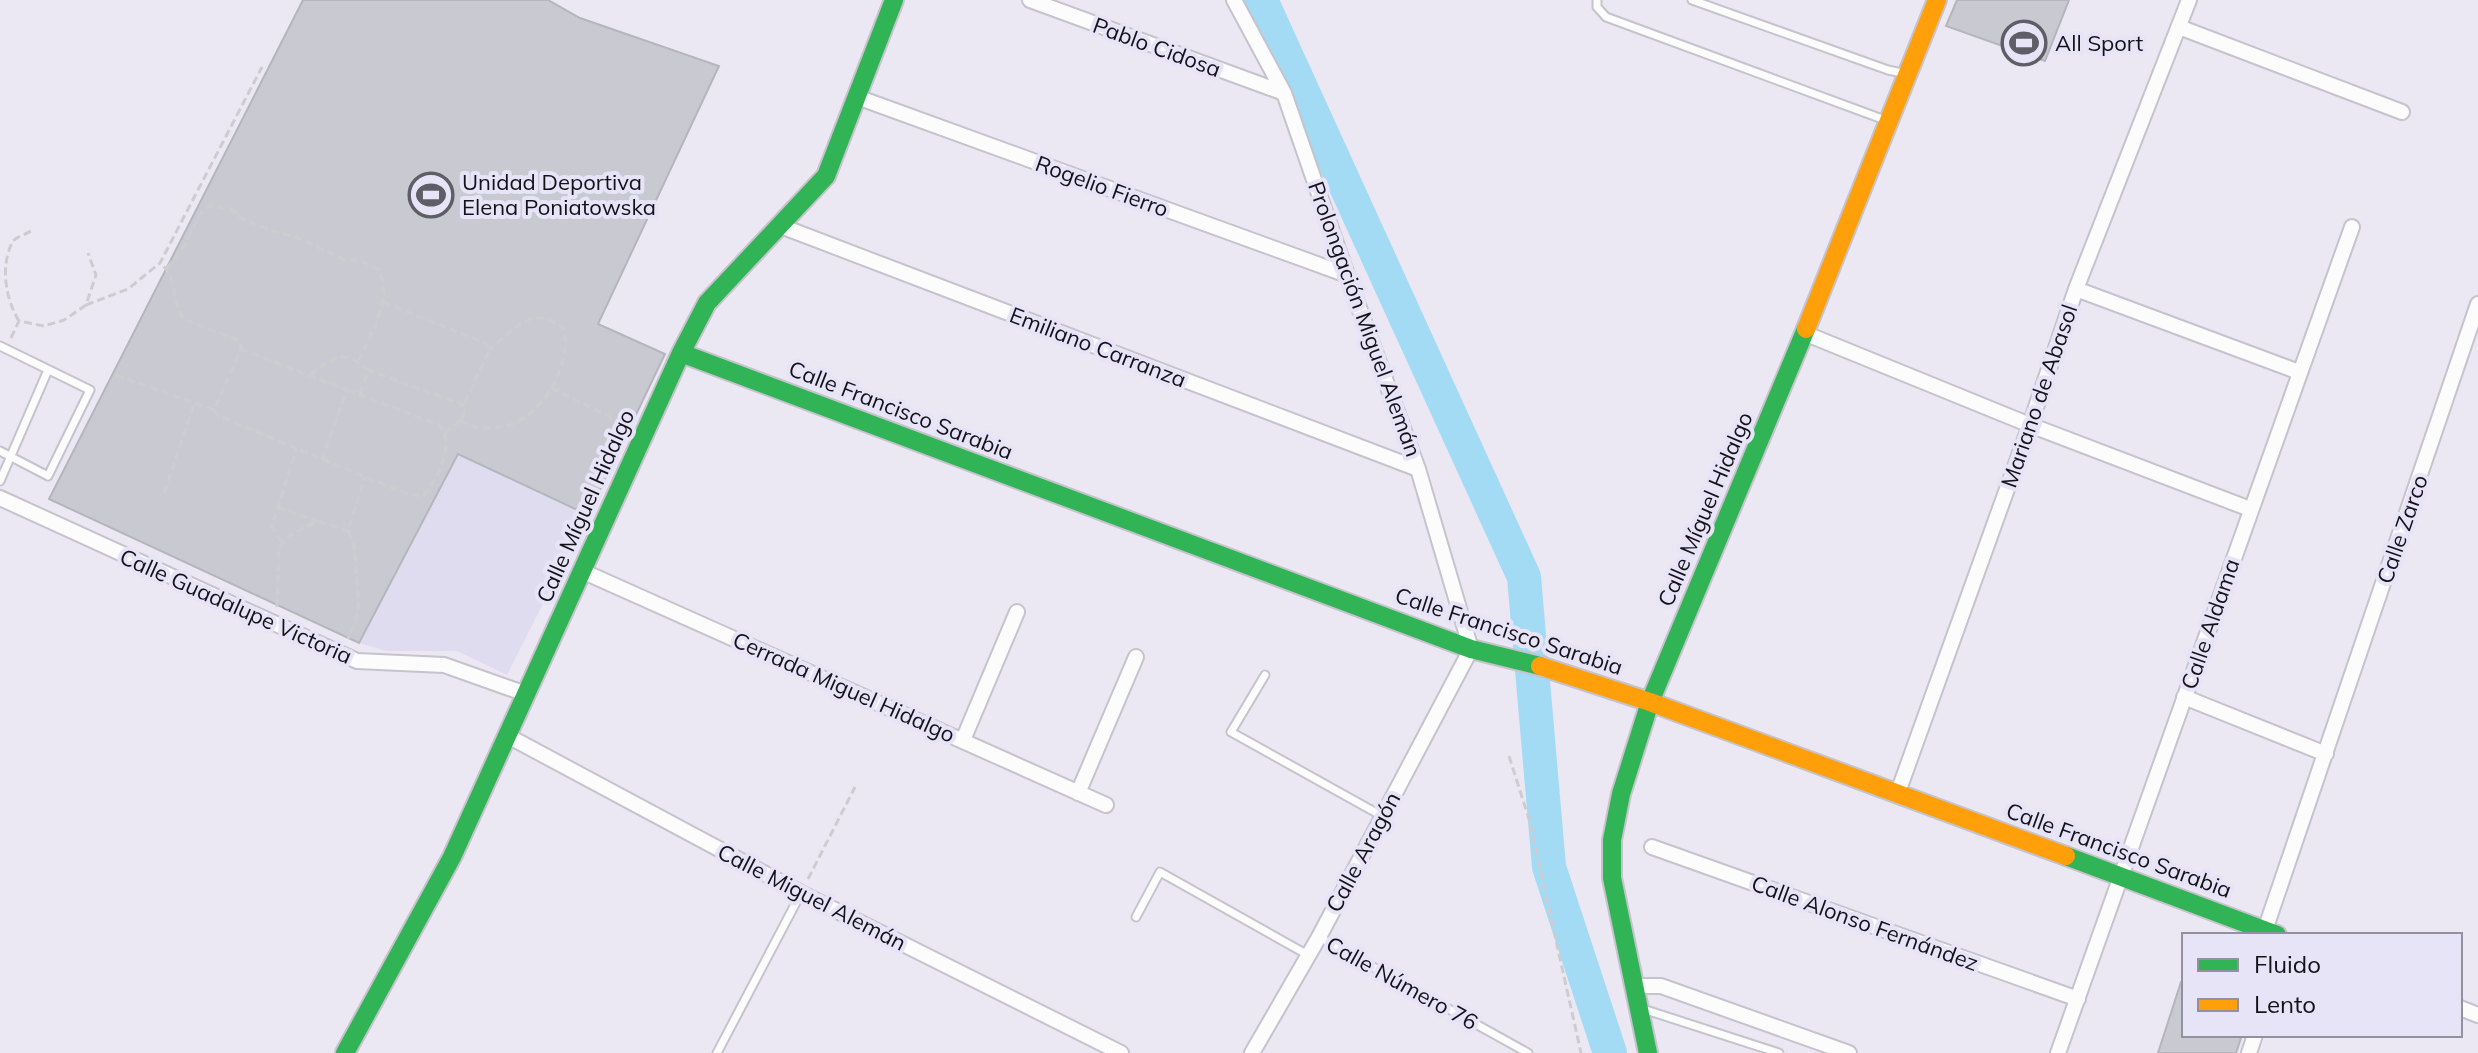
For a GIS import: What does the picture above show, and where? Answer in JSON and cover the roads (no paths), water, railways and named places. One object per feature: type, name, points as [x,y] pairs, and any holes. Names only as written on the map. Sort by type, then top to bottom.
[{"type":"street","name":"Calle Míguel Hidalgo","points":[[345,1053],[452,857],[681,353],[707,303],[826,176],[894,0]]},
{"type":"street","name":"Pablo Cidosa","points":[[1030,0],[1284,93]]},
{"type":"street","name":"Prolongación Miguel Alemán","points":[[1234,0],[1284,93],[1418,469],[1471,649]]},
{"type":"street","name":"Mariano de Abasol","points":[[1897,795],[2076,289],[2189,0]]},
{"type":"street","name":"Calle Míguel Hidalgo","points":[[1650,1052],[1637,1007],[1612,878],[1612,840],[1621,794],[1650,702],[1804,333],[1908,74],[1934,1]]},
{"type":"street","points":[[2179,27],[2402,112]]},
{"type":"street","name":"Rogelio Fierro","points":[[857,97],[1347,275]]},
{"type":"street","name":"Emiliano Carranza","points":[[778,225],[1418,469]]},
{"type":"street","name":"Calle Aldama","points":[[2058,1053],[2352,227]]},
{"type":"street","points":[[2076,289],[2299,372]]},
{"type":"street","name":"Calle Zarco","points":[[2271,932],[2326,754],[2478,304]]},
{"type":"street","points":[[1804,333],[2030,425],[2250,509]]},
{"type":"street","name":"Calle Francisco Sarabia","points":[[681,353],[1471,649],[1549,668],[1650,702],[2271,932]]},
{"type":"street","name":"Calle Guadalupe Victoria","points":[[0,498],[357,661],[444,665],[526,694]]},
{"type":"street","name":"Cerrada Miguel Hidalgo","points":[[582,571],[1106,805]]},
{"type":"street","points":[[963,740],[1017,612]]},
{"type":"street","name":"Calle Aragón","points":[[1252,1053],[1319,937],[1471,649]]},
{"type":"street","points":[[1078,793],[1136,657]]},
{"type":"street","points":[[2184,697],[2326,754]]},
{"type":"street","name":"Calle Miguel Alemán","points":[[506,735],[801,893],[1121,1053]]},
{"type":"street","name":"Calle Alonso Fernández","points":[[1652,847],[2078,999]]},
{"type":"street","points":[[1633,986],[1661,986],[1849,1053]]},
{"type":"lane","points":[[1597,0],[1597,7],[1606,17],[1889,121]]},
{"type":"lane","points":[[1692,0],[1888,70],[1908,74]]},
{"type":"lane","points":[[0,451],[48,476],[90,390],[3,347]]},
{"type":"lane","points":[[0,481],[48,370]]},
{"type":"lane","points":[[1265,675],[1231,732],[1382,816]]},
{"type":"lane","points":[[1136,917],[1160,872],[1308,955]]},
{"type":"lane","points":[[717,1053],[801,893]]},
{"type":"lane","name":"Calle Número 76","points":[[1319,937],[1528,1053]]},
{"type":"lane","points":[[1637,1007],[1779,1053]]},
{"type":"waterway","points":[[1261,0],[1524,577],[1549,867],[1610,1053]]},
{"type":"place","name":"All Sport","points":[[2024,43]]},
{"type":"place","name":"Unidad Deportiva Elena Poniatowska","points":[[431,195]]}]
